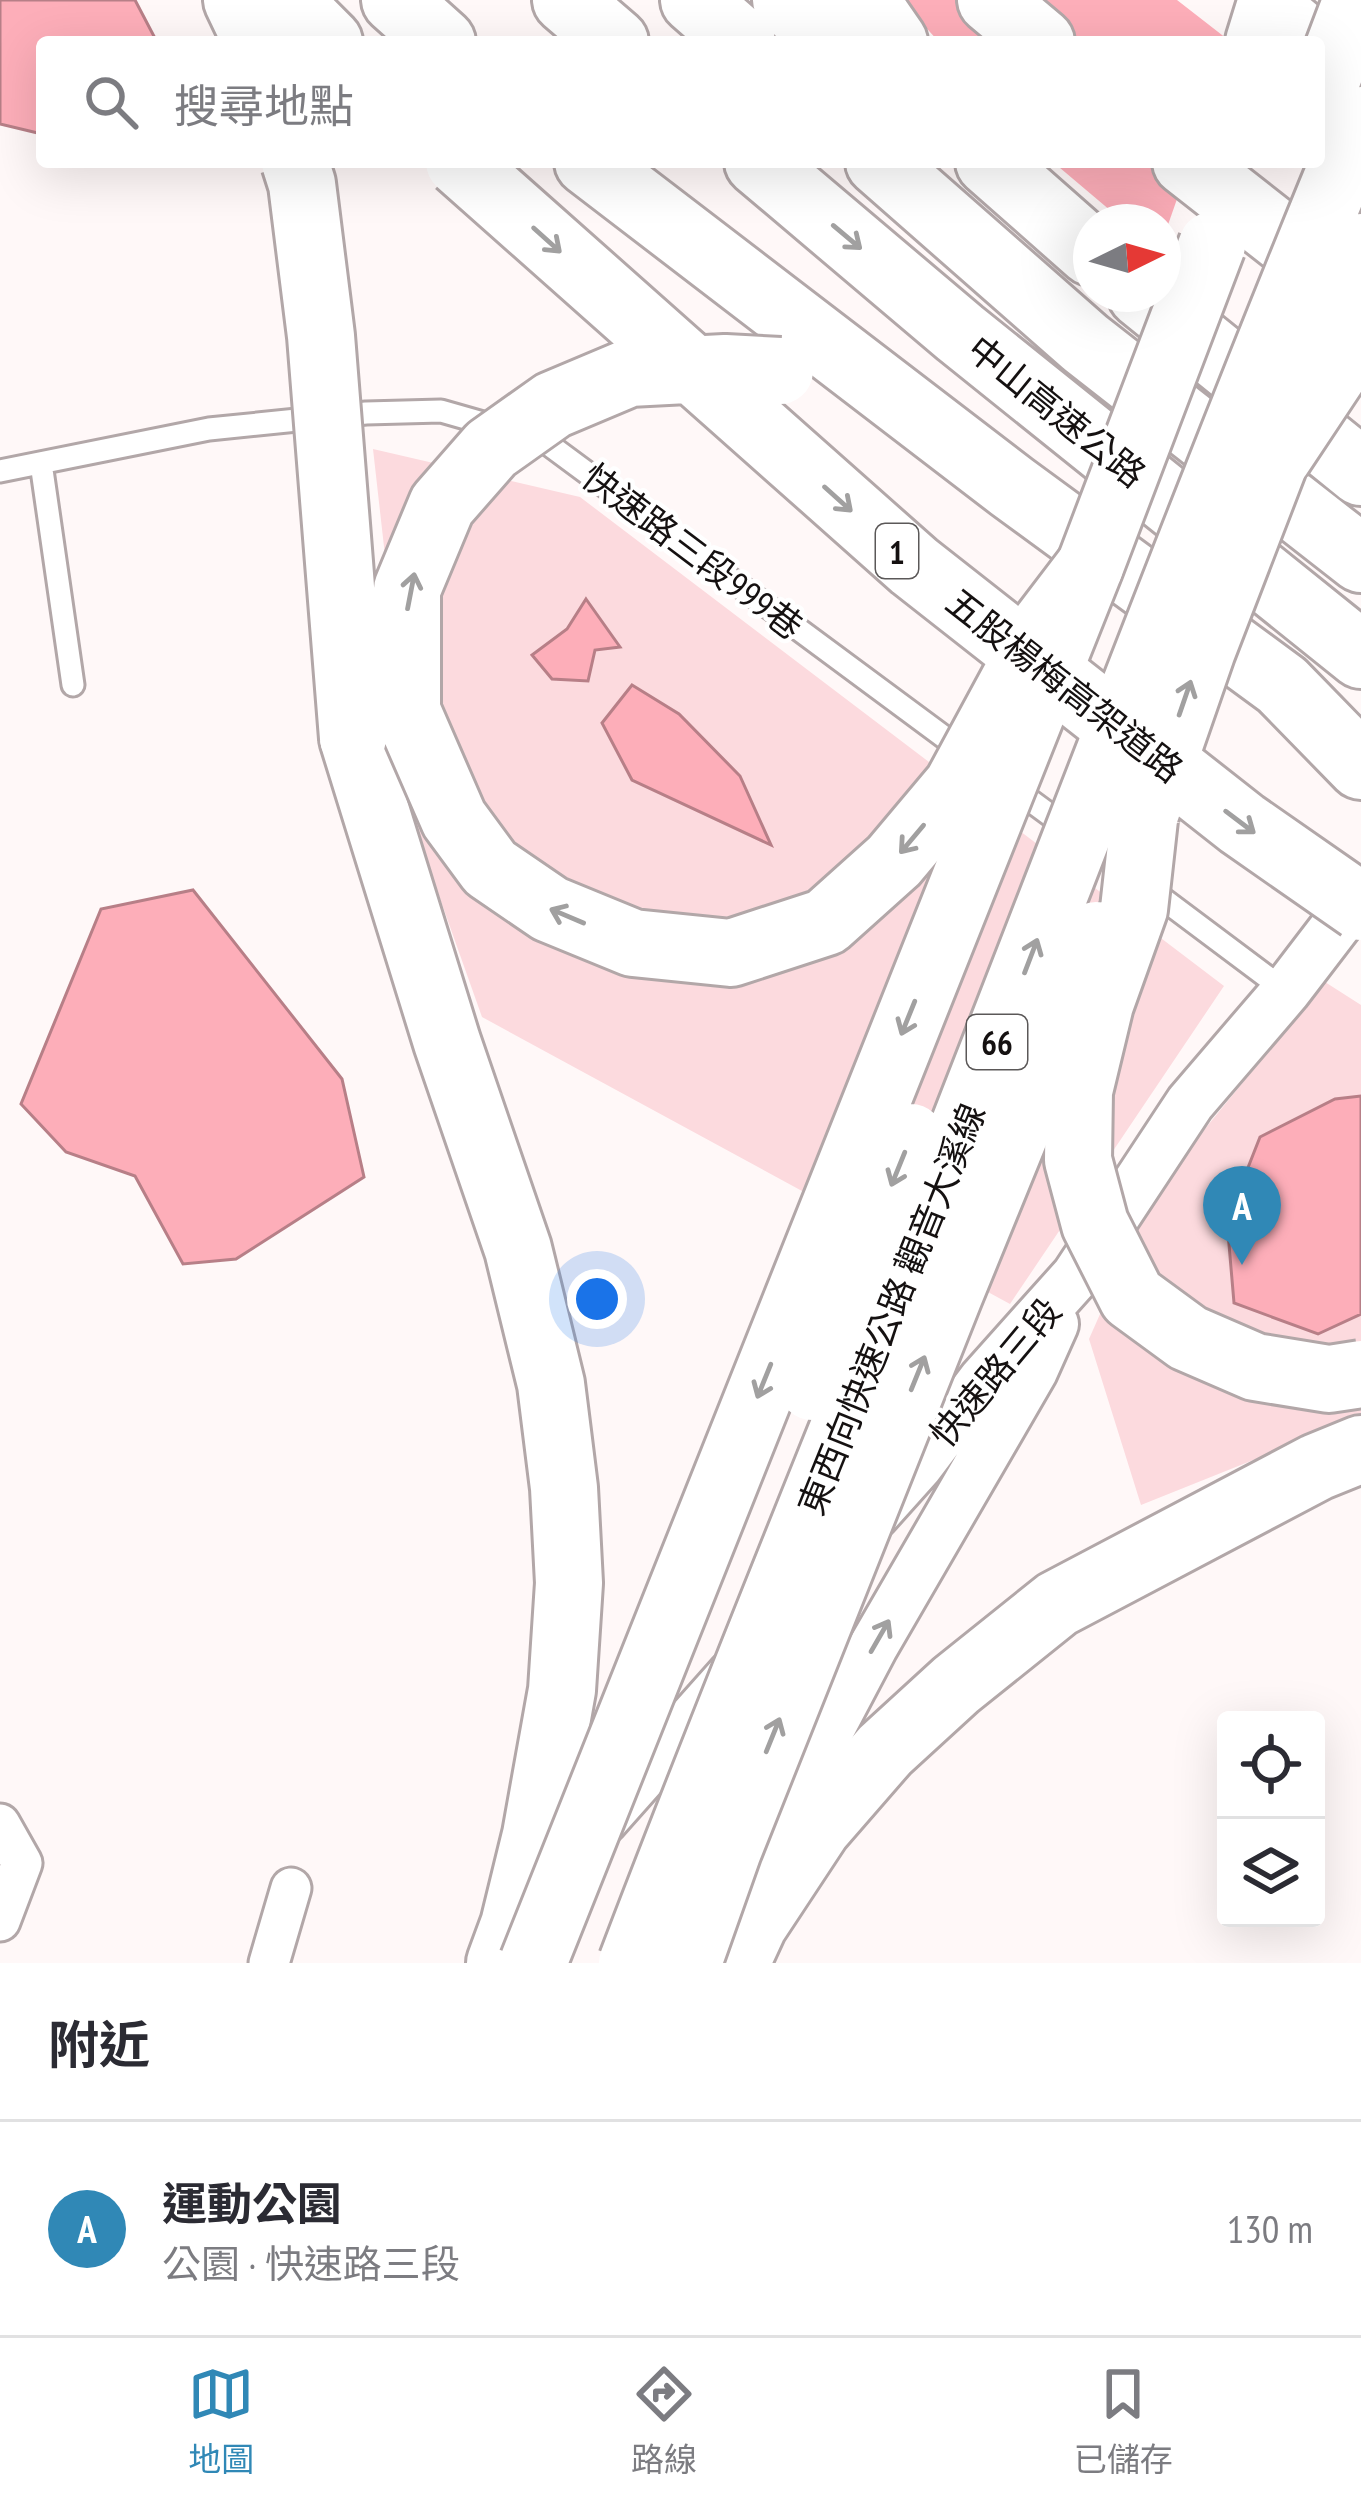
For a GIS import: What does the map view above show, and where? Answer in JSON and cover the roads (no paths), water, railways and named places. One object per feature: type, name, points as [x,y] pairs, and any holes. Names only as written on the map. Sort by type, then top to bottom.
[{"type":"highway","points":[[237,0],[254,36]]},
{"type":"highway","points":[[287,0],[323,36]]},
{"type":"highway","points":[[395,0],[435,36]]},
{"type":"highway","points":[[566,0],[609,36]]},
{"type":"highway","points":[[694,0],[735,36]]},
{"type":"highway","points":[[786,0],[824,36]]},
{"type":"highway","points":[[865,0],[890,36]]},
{"type":"highway","points":[[991,0],[1034,36]]},
{"type":"highway","points":[[1261,36],[1273,0]]},
{"type":"highway","points":[[1325,80],[1341,28]]},
{"type":"highway","name":"東西向快速公路 觀音大溪線","points":[[632,1963],[1361,120]]},
{"type":"highway","points":[[297,168],[321,336],[353,738],[381,899],[512,1386],[527,1490],[536,1585],[526,1714],[490,1963]]},
{"type":"highway","name":"五股楊梅高架道路","points":[[466,168],[914,566],[1242,824],[1361,907]]},
{"type":"highway","points":[[596,168],[1012,487],[1282,685],[1356,759]]},
{"type":"highway","name":"中山高速公路","points":[[765,168],[960,333],[1361,655]]},
{"type":"highway","name":"中山高速公路","points":[[886,168],[1085,343],[1361,559]]},
{"type":"highway","points":[[996,168],[1073,236]]},
{"type":"highway","points":[[1194,168],[1361,299]]},
{"type":"highway","points":[[533,1963],[1090,566],[1212,245],[1225,168]]},
{"type":"highway","name":"東西向快速公路 觀音大溪線","points":[[587,1963],[861,1261],[1129,596],[1293,168]]},
{"type":"highway","points":[[688,1963],[736,1828],[940,1317],[1118,844],[1202,650],[1361,247]]},
{"type":"highway","points":[[1163,312],[1361,472]]},
{"type":"highway","points":[[1278,457],[1361,332]]},
{"type":"highway","points":[[1012,487],[934,451],[867,406],[780,371],[725,368],[629,373],[553,405],[491,449],[442,505],[407,589],[407,711],[454,819],[490,868],[550,909],[633,944],[731,953],[826,922],[894,861],[957,786],[1042,629],[1090,566]]},
{"type":"highway","points":[[353,738],[447,1042],[518,1249],[551,1384],[564,1488],[569,1583],[562,1690],[536,1835],[500,1963]]},
{"type":"highway","points":[[1118,844],[1134,909],[1100,1004],[1079,1091],[1078,1160],[1096,1224],[1132,1297],[1188,1338],[1255,1367],[1329,1379],[1361,1374]]},
{"type":"highway","points":[[736,1963],[754,1924],[818,1827],[885,1750],[956,1684],[1057,1604],[1317,1467],[1361,1449]]},
{"type":"highway","points":[[768,1963],[828,1865],[895,1793],[1072,1643],[1361,1487]]},
{"type":"street","points":[[1273,0],[1341,28]]},
{"type":"street","points":[[1076,1276],[1190,1103],[1286,991],[1361,893]]},
{"type":"street","name":"快速路三段","points":[[520,1963],[562,1865],[917,1466],[983,1380],[1076,1276]]},
{"type":"street","name":"快速路三段","points":[[708,1963],[873,1647],[1033,1371],[1076,1276]]},
{"type":"street","points":[[0,1824],[22,1863],[0,1921]]},
{"type":"street","points":[[269,1963],[291,1888]]},
{"type":"lane","name":"快速路三段999巷","points":[[0,471],[209,429],[385,412],[441,411],[544,441],[1118,844],[1286,991]]},
{"type":"lane","points":[[41,463],[73,686]]},
{"type":"place","name":"運動公園","points":[[1242,1265]]}]
